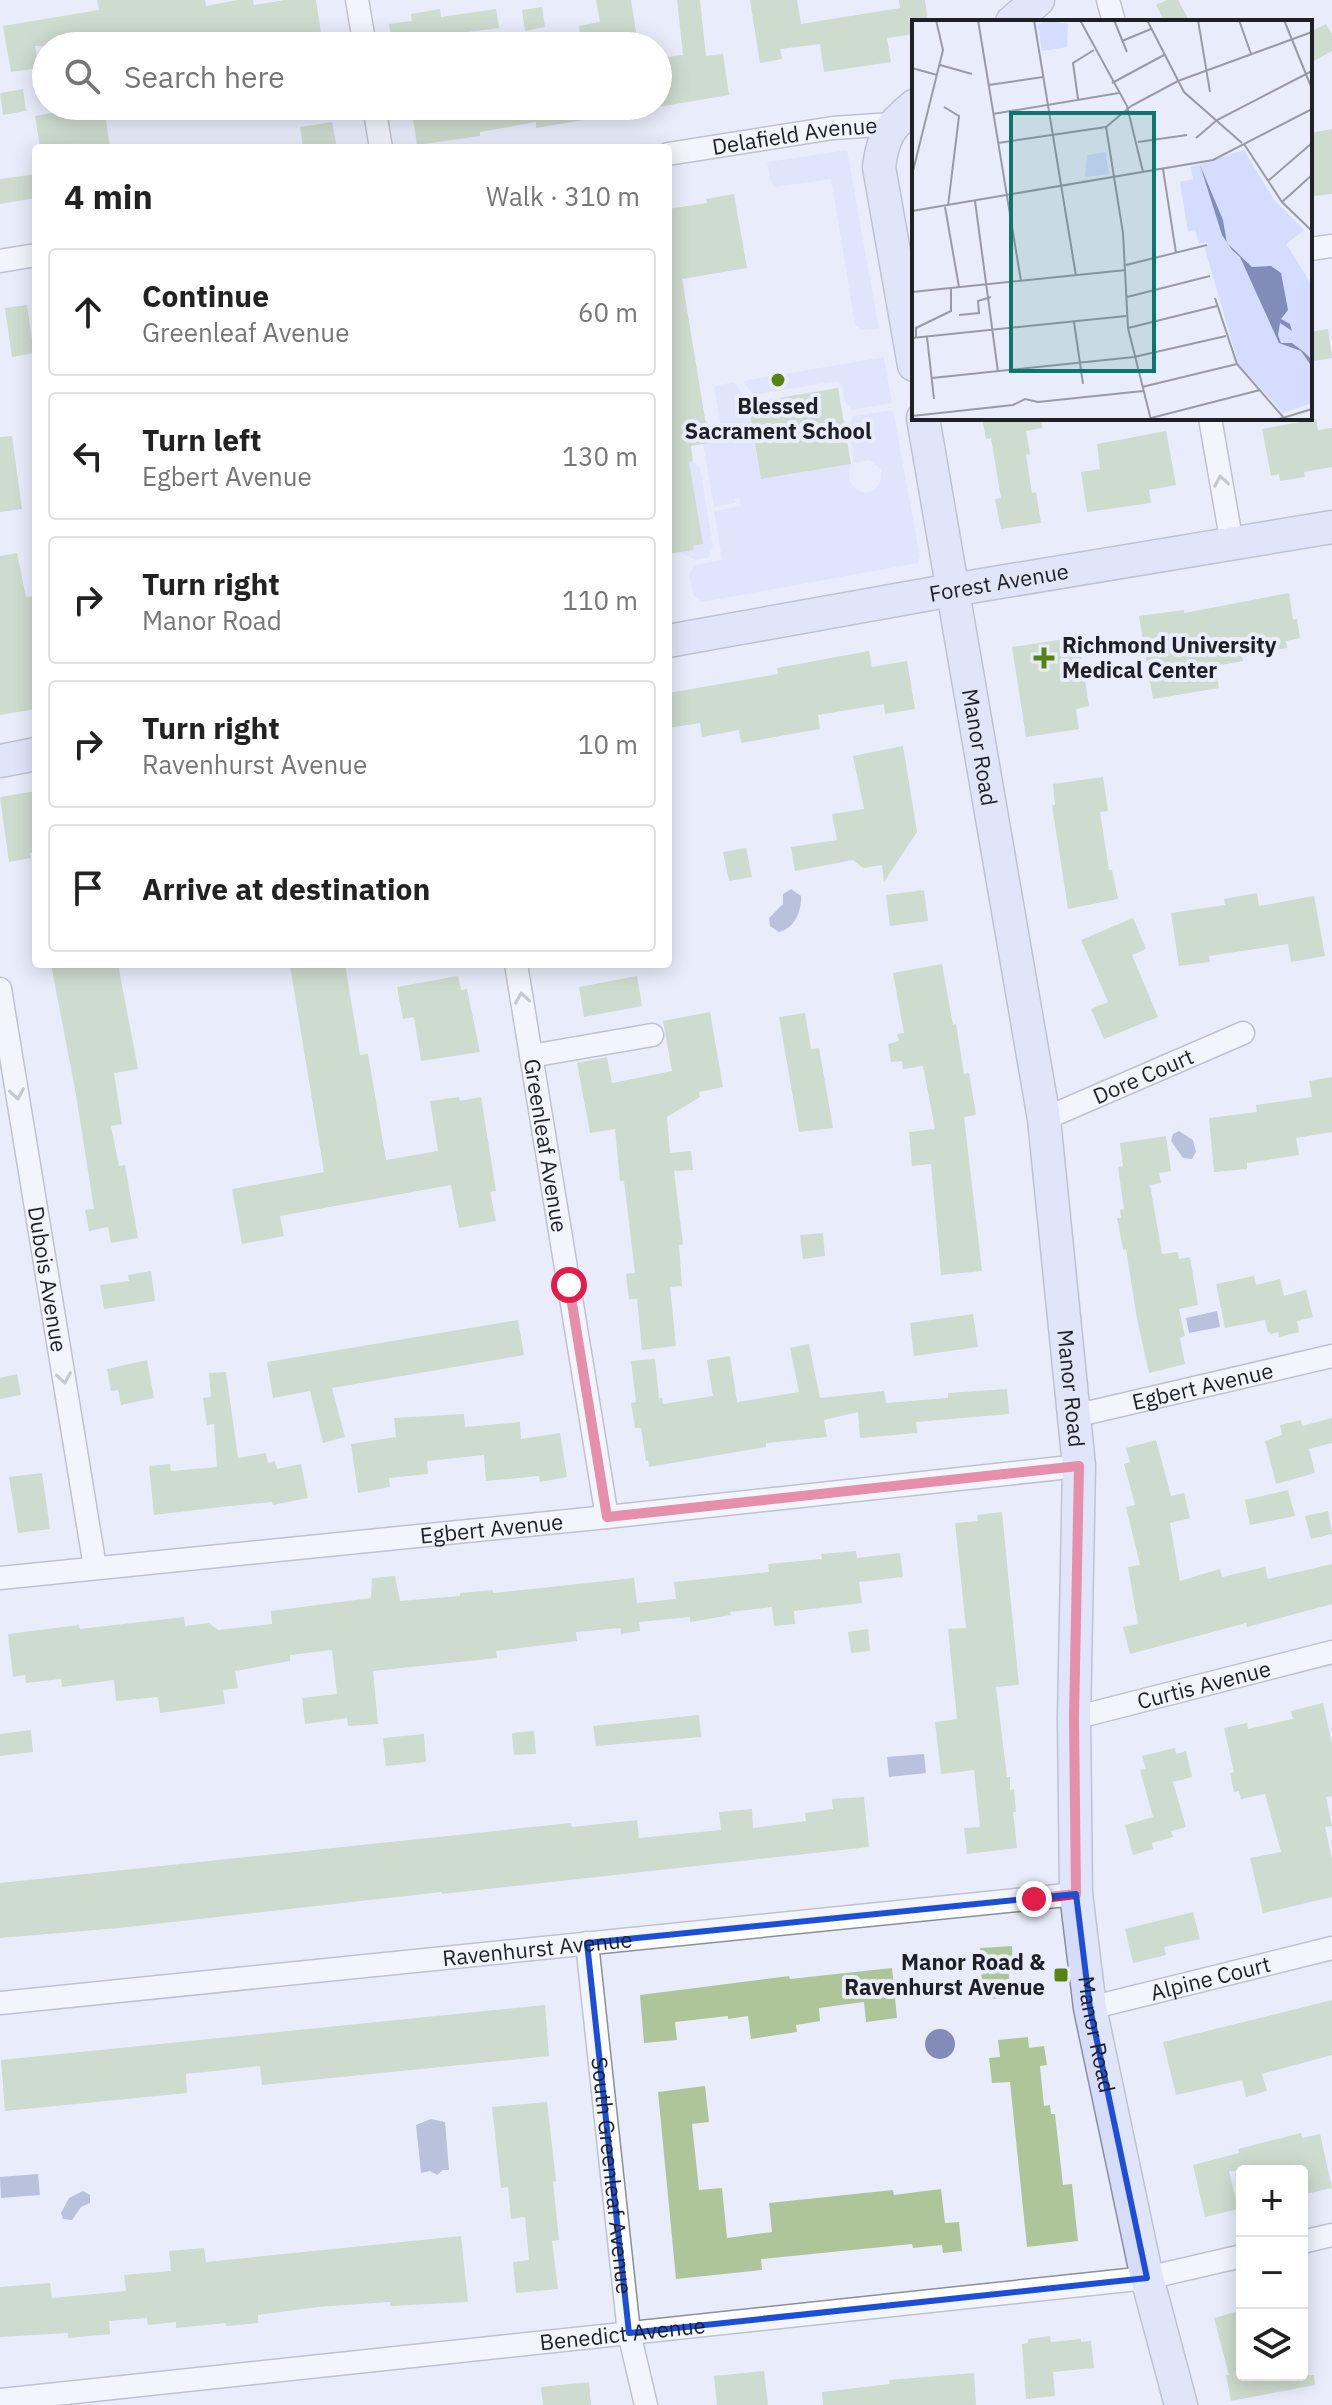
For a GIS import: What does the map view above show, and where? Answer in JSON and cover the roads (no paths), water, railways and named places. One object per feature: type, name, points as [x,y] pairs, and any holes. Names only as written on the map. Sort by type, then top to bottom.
[{"type":"street","points":[[357,0],[363,32]]},
{"type":"street","points":[[1014,20],[1038,0]]},
{"type":"street","points":[[1108,0],[1113,20]]},
{"type":"street","points":[[903,115],[885,137],[879,167],[912,354]]},
{"type":"street","name":"Delafield Avenue","points":[[672,153],[903,115]]},
{"type":"street","points":[[376,120],[380,144]]},
{"type":"street","points":[[1312,249],[1332,246]]},
{"type":"street","points":[[0,261],[32,256]]},
{"type":"street","name":"Manor Road","points":[[923,420],[1044,1119],[1079,1466],[1074,1718],[1076,1894],[1090,2008],[1147,2278],[1181,2405]]},
{"type":"street","points":[[1210,420],[1232,544]]},
{"type":"street","name":"Forest Avenue","points":[[672,640],[1332,527]]},
{"type":"street","points":[[0,761],[32,755]]},
{"type":"street","name":"Greenleaf Avenue","points":[[517,968],[607,1517]]},
{"type":"street","name":"Dubois Avenue","points":[[0,989],[95,1567]]},
{"type":"street","name":"Dore Court","points":[[1044,1119],[1243,1033]]},
{"type":"street","points":[[531,1056],[652,1035]]},
{"type":"street","name":"Egbert Avenue","points":[[1074,1416],[1332,1356]]},
{"type":"street","name":"Egbert Avenue","points":[[0,1578],[1079,1466]]},
{"type":"street","name":"Curtis Avenue","points":[[1074,1718],[1332,1652]]},
{"type":"street","name":"Ravenhurst Avenue","points":[[0,2003],[1076,1894]]},
{"type":"street","name":"South Greenleaf Avenue","points":[[587,1943],[629,2333],[646,2405]]},
{"type":"street","name":"Alpine Court","points":[[1090,2008],[1332,1948]]},
{"type":"street","points":[[1308,2241],[1332,2235]]},
{"type":"street","name":"Benedict Avenue","points":[[0,2400],[1147,2278],[1236,2257]]},
{"type":"place","name":"Blessed Sacrament School","points":[[778,380]]},
{"type":"place","name":"Richmond University Medical Center","points":[[1044,658]]},
{"type":"place","name":"Manor Road & Ravenhurst Avenue","points":[[1061,1975]]}]
